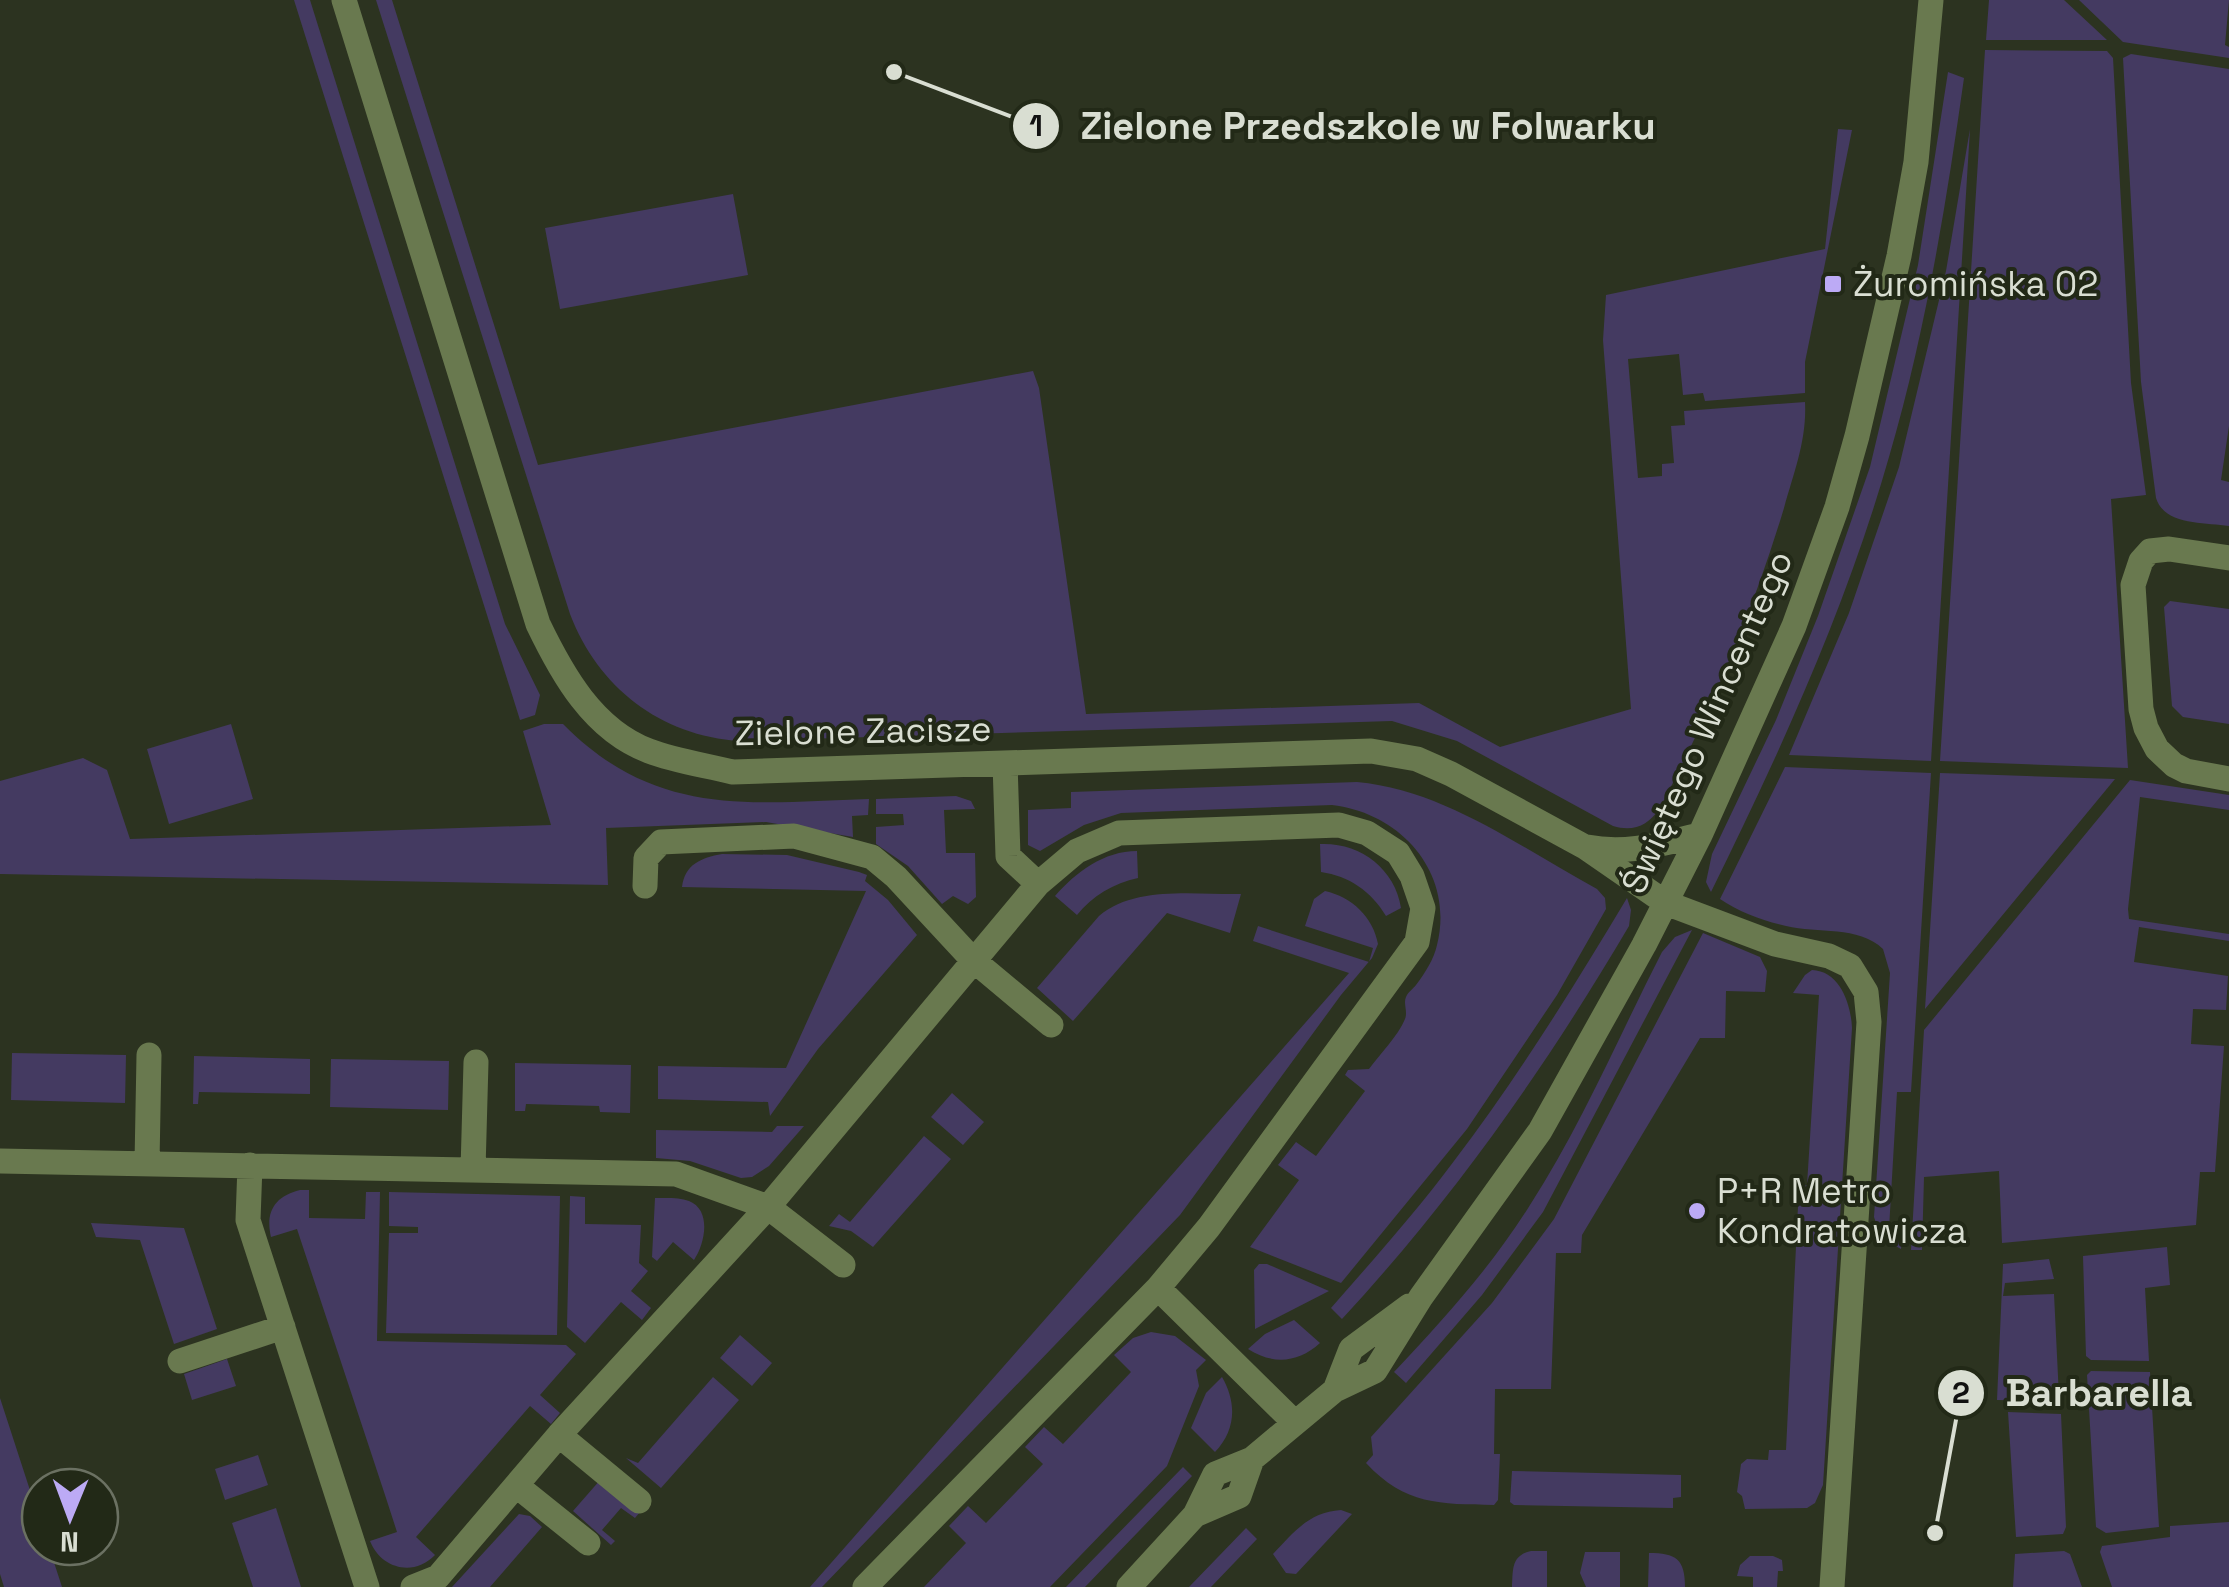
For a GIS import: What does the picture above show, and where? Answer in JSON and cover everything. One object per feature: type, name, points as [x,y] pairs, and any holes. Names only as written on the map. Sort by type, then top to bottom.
[{"type":"street","name":"Zielone Zacisze","points":[[344,0],[538,624],[563,676],[600,719],[646,750],[733,772],[1371,751],[1400,754],[1451,774],[1585,847],[1666,903],[1775,944],[1829,956],[1850,966],[1866,992],[1869,1022],[1832,1587]]},
{"type":"street","name":"Świętego Wincentego","points":[[1129,1587],[1195,1515],[1238,1496],[1252,1459],[1335,1390],[1375,1371],[1422,1297],[1540,1131],[1666,903],[1794,626],[1850,462],[1906,221],[1916,162],[1931,0]]},
{"type":"street","points":[[2229,558],[2156,550],[2141,561],[2135,576],[2143,718],[2157,750],[2174,764],[2196,774],[2229,779]]},
{"type":"street","points":[[1005,763],[1008,856],[1038,884]]},
{"type":"street","points":[[414,1587],[438,1577],[559,1435],[768,1207],[1038,884],[1077,852],[1118,832],[1339,825],[1367,832],[1398,854],[1412,876],[1424,908],[1417,942],[1209,1227],[1158,1288],[865,1587]]},
{"type":"street","name":"Zielone Zacisze","points":[[1585,847],[1627,851],[1700,835]]},
{"type":"street","points":[[645,886],[646,858],[661,842],[794,836],[872,857],[896,876],[972,960],[1051,1024]]},
{"type":"street","points":[[147,1163],[149,1056]]},
{"type":"street","points":[[473,1170],[476,1062]]},
{"type":"street","points":[[0,1161],[676,1174],[768,1207],[843,1265]]},
{"type":"street","points":[[250,1165],[248,1220],[367,1587]]},
{"type":"street","points":[[1158,1288],[1295,1422]]},
{"type":"street","points":[[180,1362],[282,1327]]},
{"type":"street","points":[[559,1435],[639,1501]]},
{"type":"street","points":[[517,1486],[588,1543]]},
{"type":"shaded area","points":[[294,0],[310,0],[505,624],[540,695],[535,715],[520,720]]},
{"type":"shaded area","points":[[376,0],[392,0],[538,465],[1033,371],[1039,388],[1086,714],[1419,703],[1500,747],[1631,709],[1603,340],[1606,295],[1825,249],[1838,129],[1852,130],[1805,362],[1805,393],[1705,401],[1703,393],[1683,395],[1679,354],[1628,359],[1638,478],[1662,476],[1662,464],[1674,463],[1671,426],[1685,425],[1684,411],[1805,402],[1799,456],[1759,585],[1713,698],[1660,808],[1640,826],[1613,826],[1457,741],[1392,721],[740,741],[711,737],[658,718],[615,685],[597,664],[570,614]]},
{"type":"shaded area","points":[[1989,0],[2064,0],[2107,40],[1986,40]]},
{"type":"shaded area","points":[[2079,0],[2229,0],[2225,45],[2229,47],[2229,58],[2123,42]]},
{"type":"shaded area","points":[[1985,50],[2107,51],[2113,58],[2131,383],[2146,495],[2111,499],[2128,768],[1940,761]]},
{"type":"shaded area","points":[[2131,54],[2229,69],[2229,426],[2221,480],[2229,482],[2229,526],[2176,518],[2156,498],[2141,382],[2123,58]]},
{"type":"shaded area","points":[[1948,72],[1964,78],[1950,174],[1924,317],[1889,457],[1853,569],[1810,679],[1711,892],[1706,882],[1712,854],[1776,720],[1818,616],[1870,467],[1918,265]]},
{"type":"shaded area","points":[[1970,129],[1931,761],[1789,755],[1849,613],[1899,467],[1946,271]]},
{"type":"shaded area","points":[[733,194],[748,275],[560,309],[545,228]]},
{"type":"shaded area","points":[[2170,601],[2229,609],[2229,724],[2183,717],[2172,706],[2164,607]]},
{"type":"shaded area","points":[[231,724],[253,799],[169,824],[147,749]]},
{"type":"shaded area","points":[[544,724],[563,724],[598,754],[633,776],[669,790],[744,802],[869,799],[868,815],[852,816],[853,837],[766,822],[606,828],[608,885],[0,874],[0,781],[83,758],[107,770],[130,839],[551,825],[523,731]]},
{"type":"shaded area","points":[[1785,767],[1931,773],[1911,1092],[1897,1092],[1889,1229],[1903,1230],[1901,1249],[1881,1238],[1874,1217],[1890,973],[1883,949],[1850,933],[1769,921],[1720,899]]},
{"type":"shaded area","points":[[1940,773],[2115,779],[1925,1009]]},
{"type":"shaded area","points":[[2130,780],[2229,795],[2229,810],[2140,797],[2128,909],[2129,919],[2229,934],[2229,941],[2139,927],[2134,962],[2228,976],[2226,1010],[2193,1009],[2191,1044],[2224,1046],[2215,1172],[2200,1172],[2196,1225],[2002,1243],[1999,1171],[1924,1177],[1922,1250],[1911,1250],[1924,1030]]},
{"type":"shaded area","points":[[1357,782],[1421,796],[1482,823],[1597,889],[1605,898],[1606,909],[1557,995],[1467,1129],[1341,1283],[1250,1247],[1299,1180],[1278,1165],[1296,1142],[1316,1156],[1365,1091],[1345,1075],[1348,1070],[1369,1069],[1393,1038],[1405,1019],[1406,997],[1434,955],[1440,919],[1438,894],[1417,851],[1380,820],[1332,805],[1121,813],[1084,825],[1040,851],[1028,845],[1028,810],[1071,808],[1071,792]]},
{"type":"shaded area","points":[[956,796],[971,801],[975,809],[944,810],[946,853],[975,853],[976,897],[968,904],[953,896],[942,904],[908,866],[876,844],[876,827],[904,825],[903,814],[876,814],[876,799]]},
{"type":"shaded area","points":[[1320,844],[1348,848],[1373,860],[1391,881],[1401,908],[1386,916],[1358,886],[1321,872]]},
{"type":"shaded area","points":[[1137,851],[1138,878],[1104,891],[1077,915],[1055,896],[1092,864]]},
{"type":"shaded area","points":[[722,854],[787,855],[867,875],[865,881],[888,900],[917,935],[818,1049],[770,1116],[768,1102],[658,1099],[658,1066],[786,1068],[866,891],[682,887],[695,863]]},
{"type":"shaded area","points":[[1325,891],[1352,903],[1366,917],[1378,944],[1369,961],[1373,948],[1305,926],[1314,899]]},
{"type":"shaded area","points":[[1167,894],[1241,894],[1230,933],[1167,913],[1073,1021],[1037,988],[1099,916],[1114,906]]},
{"type":"shaded area","points":[[1627,898],[1631,910],[1629,926],[1531,1081],[1422,1227],[1342,1319],[1331,1308],[1440,1180],[1478,1129]]},
{"type":"shaded area","points":[[1258,926],[1369,962],[1180,1215],[822,1587],[810,1587],[1349,973],[1253,941]]},
{"type":"shaded area","points":[[1692,930],[1543,1212],[1482,1295],[1406,1383],[1394,1372],[1466,1292],[1515,1228],[1566,1144],[1662,952],[1675,937]]},
{"type":"shaded area","points":[[1703,933],[1760,957],[1767,971],[1765,992],[1726,991],[1725,1038],[1700,1038],[1582,1235],[1581,1253],[1556,1253],[1551,1389],[1495,1389],[1494,1454],[1500,1454],[1498,1500],[1494,1505],[1440,1502],[1395,1487],[1366,1463],[1373,1455],[1371,1437],[1492,1303],[1554,1219]]},
{"type":"shaded area","points":[[1812,970],[1837,982],[1846,999],[1852,1028],[1823,1485],[1815,1503],[1807,1508],[1745,1509],[1737,1492],[1741,1464],[1747,1459],[1768,1460],[1769,1450],[1786,1450],[1799,1186],[1807,1185],[1819,995],[1793,993]]},
{"type":"shaded area","points":[[12,1053],[126,1055],[125,1103],[11,1100]]},
{"type":"shaded area","points":[[194,1056],[310,1059],[310,1094],[199,1092],[198,1104],[193,1104]]},
{"type":"shaded area","points":[[331,1059],[449,1061],[448,1110],[330,1107]]},
{"type":"shaded area","points":[[515,1063],[631,1065],[630,1113],[600,1112],[599,1106],[526,1104],[525,1111],[515,1111]]},
{"type":"shaded area","points":[[952,1093],[984,1122],[963,1145],[931,1117]]},
{"type":"shaded area","points":[[777,1126],[804,1126],[769,1166],[752,1177],[741,1178],[690,1161],[656,1158],[656,1130],[772,1132]]},
{"type":"shaded area","points":[[924,1136],[951,1159],[873,1247],[851,1231],[829,1226],[839,1214],[850,1222]]},
{"type":"shaded area","points":[[309,1190],[309,1218],[365,1219],[366,1192],[380,1192],[377,1341],[566,1345],[576,1354],[540,1395],[560,1413],[551,1424],[530,1406],[416,1537],[435,1555],[418,1566],[390,1564],[370,1541],[397,1532],[386,1498],[297,1229],[271,1237],[269,1220],[274,1206],[284,1196]]},
{"type":"shaded area","points":[[389,1192],[560,1196],[557,1335],[386,1333],[389,1233],[418,1233],[418,1227],[389,1226]]},
{"type":"shaded area","points":[[570,1196],[585,1197],[585,1224],[641,1225],[639,1263],[648,1271],[631,1291],[651,1308],[642,1320],[621,1302],[585,1343],[567,1327]]},
{"type":"shaded area","points":[[655,1198],[685,1200],[701,1212],[703,1237],[694,1260],[673,1242],[657,1261],[652,1257]]},
{"type":"shaded area","points":[[91,1223],[184,1228],[217,1329],[174,1344],[140,1240],[96,1237]]},
{"type":"shaded area","points":[[2167,1247],[2170,1285],[2145,1288],[2149,1361],[2091,1360],[2086,1356],[2083,1256]]},
{"type":"shaded area","points":[[2049,1259],[2054,1279],[2005,1283],[2003,1296],[2054,1294],[2059,1397],[2054,1401],[1997,1400],[2003,1264]]},
{"type":"shaded area","points":[[1259,1264],[1329,1291],[1255,1329],[1254,1270]]},
{"type":"shaded area","points":[[1294,1320],[1320,1343],[1312,1350],[1285,1360],[1267,1358],[1248,1349],[1265,1334]]},
{"type":"shaded area","points":[[1151,1332],[1175,1336],[1206,1360],[1196,1370],[1199,1386],[1167,1466],[1050,1587],[924,1587],[966,1543],[949,1526],[968,1506],[986,1523],[1043,1464],[1025,1447],[1044,1427],[1063,1444],[1131,1372],[1114,1355],[1133,1338]]},
{"type":"shaded area","points":[[740,1335],[772,1363],[752,1386],[720,1358]]},
{"type":"shaded area","points":[[227,1359],[236,1386],[192,1400],[184,1374]]},
{"type":"shaded area","points":[[2091,1371],[2150,1372],[2159,1527],[2106,1533],[2096,1527],[2087,1375]]},
{"type":"shaded area","points":[[713,1377],[739,1400],[661,1488],[626,1458],[638,1463]]},
{"type":"shaded area","points":[[1222,1377],[1232,1416],[1227,1435],[1215,1452],[1191,1428],[1206,1393]]},
{"type":"shaded area","points":[[0,1398],[22,1467],[20,1567],[56,1567],[62,1587],[4,1587],[0,1574]]},
{"type":"shaded area","points":[[2008,1412],[2061,1414],[2066,1527],[2063,1534],[2016,1537]]},
{"type":"shaded area","points":[[258,1455],[268,1485],[225,1500],[215,1469]]},
{"type":"shaded area","points":[[1183,1467],[1192,1476],[1085,1587],[1066,1587]]},
{"type":"shaded area","points":[[1512,1471],[1681,1475],[1681,1497],[1673,1498],[1673,1508],[1514,1505],[1510,1502]]},
{"type":"shaded area","points":[[601,1479],[640,1512],[635,1518],[621,1508],[602,1530],[615,1541],[611,1545],[573,1511]]},
{"type":"shaded area","points":[[276,1508],[301,1587],[253,1587],[232,1523]]},
{"type":"shaded area","points":[[1341,1510],[1352,1514],[1296,1574],[1286,1573],[1273,1554],[1311,1519]]},
{"type":"shaded area","points":[[519,1514],[530,1516],[542,1527],[490,1587],[452,1587]]},
{"type":"shaded area","points":[[2229,1522],[2229,1587],[2112,1587],[2100,1552],[2102,1546],[2170,1537],[2170,1526]]},
{"type":"shaded area","points":[[1246,1528],[1257,1539],[1211,1587],[1189,1587]]},
{"type":"shaded area","points":[[1531,1551],[1547,1551],[1547,1587],[1512,1587],[1516,1560]]},
{"type":"shaded area","points":[[1585,1552],[1620,1552],[1620,1587],[1586,1587],[1580,1573]]},
{"type":"shaded area","points":[[1649,1553],[1666,1554],[1677,1560],[1685,1587],[1648,1587]]},
{"type":"shaded area","points":[[2015,1554],[2070,1554],[2082,1587],[2013,1587]]},
{"type":"shaded area","points":[[1750,1556],[1782,1560],[1777,1587],[1753,1587],[1753,1577],[1737,1576],[1740,1565]]},
{"type":"place","name":"Zielone Przedszkole w Folwarku","points":[[894,72]]},
{"type":"place","name":"Żuromińska 02","points":[[1833,284]]},
{"type":"place","name":"P+R Metro Kondratowicza","points":[[1697,1211]]},
{"type":"place","name":"Barbarella","points":[[1935,1533]]}]
